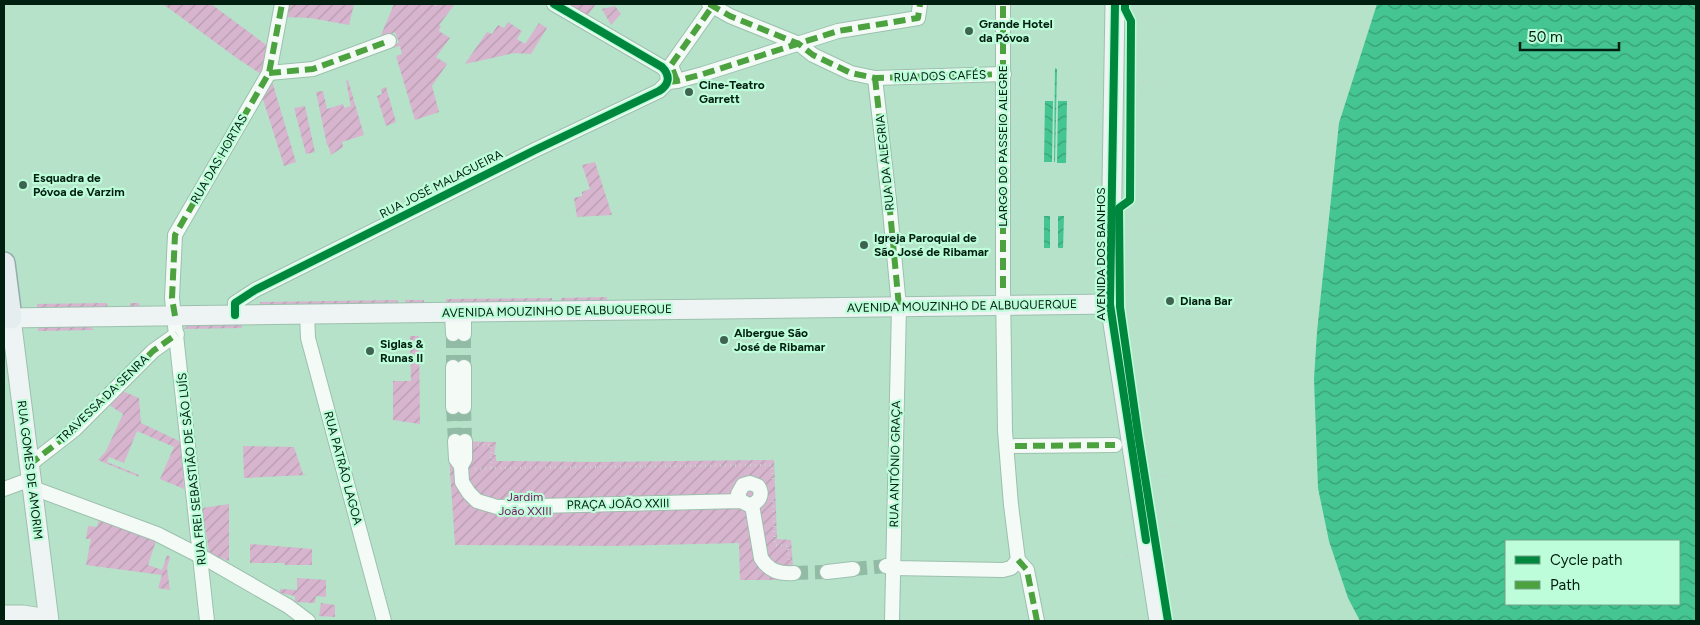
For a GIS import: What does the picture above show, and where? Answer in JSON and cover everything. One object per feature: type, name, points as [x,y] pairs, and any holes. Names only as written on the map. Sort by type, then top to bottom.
[{"type":"main road","name":"AVENIDA DOS BANHOS","points":[[1115,4],[1110,304],[1130,445],[1159,621]]},
{"type":"main road","points":[[4,263],[7,318]]},
{"type":"main road","name":"AVENIDA MOUZINHO DE ALBUQUERQUE","points":[[7,318],[176,325],[235,315],[899,307],[1003,297],[1110,304]]},
{"type":"main road","name":"RUA GOMES DE AMORIM","points":[[7,318],[53,620]]},
{"type":"main road","points":[[4,615],[24,615],[53,620]]},
{"type":"street","name":"RUA DAS HORTAS","points":[[176,325],[172,298],[175,235],[269,73],[282,4]]},
{"type":"street","points":[[554,4],[662,67],[672,81]]},
{"type":"street","points":[[672,81],[838,31],[918,18],[920,4]]},
{"type":"street","name":"LARGO DO PASSEIO ALEGRE","points":[[1003,4],[1005,431],[1018,560]]},
{"type":"street","points":[[672,81],[671,65],[711,5]]},
{"type":"street","name":"RUA DOS CAFÉS","points":[[711,5],[764,31],[799,44],[813,55],[851,73],[875,78],[1004,74]]},
{"type":"street","points":[[269,73],[313,69],[389,41]]},
{"type":"street","name":"RUA DA ALEGRIA","points":[[875,78],[899,307]]},
{"type":"street","name":"RUA JOSÉ MALAGUEIRA","points":[[235,315],[235,303],[255,290],[519,158],[659,91],[672,81]]},
{"type":"street","name":"RUA ANTÓNIO GRAÇA","points":[[892,621],[889,567],[899,307]]},
{"type":"street","points":[[458,312],[458,334]]},
{"type":"street","name":"RUA PATRÃO LAGOA","points":[[307,314],[308,338],[384,621]]},
{"type":"street","name":"TRAVESSA DA SENRA","points":[[4,489],[31,478],[74,430],[153,351],[176,325]]},
{"type":"street","name":"RUA FREI SEBASTIÃO DE SÃO LUÍS","points":[[176,325],[207,621]]},
{"type":"street","points":[[459,367],[459,407]]},
{"type":"street","name":"PRAÇA JOÃO XXIII","points":[[465,442],[456,459],[465,468],[462,482],[477,501],[497,507],[746,503],[760,558],[764,564],[776,572],[792,568]]},
{"type":"street","points":[[1016,446],[1115,445]]},
{"type":"street","points":[[31,478],[157,534],[288,606],[308,621]]},
{"type":"street","points":[[889,567],[1003,570],[1011,568],[1018,560],[1027,570],[1037,621]]},
{"type":"street","points":[[827,572],[853,569]]},
{"type":"path","points":[[1142,17],[1156,17]]},
{"type":"path","points":[[1142,81],[1156,80]]},
{"type":"path","points":[[1149,230],[1155,230]]},
{"type":"path","points":[[1149,325],[1153,328]]},
{"type":"path","points":[[465,442],[491,445],[491,468]]},
{"type":"path","points":[[465,468],[772,465],[773,491]]},
{"type":"path","points":[[1156,477],[1170,474]]},
{"type":"path","points":[[773,500],[775,545],[788,546],[792,568]]},
{"type":"path","points":[[1164,528],[1177,524]]},
{"type":"path","points":[[1126,556],[1133,554]]},
{"type":"green space","points":[[163,4],[211,4],[269,47],[261,74],[238,59]]},
{"type":"green space","points":[[288,4],[354,4],[349,25],[310,18],[286,17]]},
{"type":"green space","points":[[394,4],[432,4],[436,6],[438,4],[455,4],[439,25],[441,26],[439,31],[450,38],[436,57],[447,64],[432,86],[439,112],[415,120],[396,56],[402,54],[400,46],[393,48],[392,44],[399,43],[395,32],[379,40]]},
{"type":"green space","points":[[568,4],[596,4],[587,16]]},
{"type":"green space","points":[[615,6],[621,14],[611,25],[602,9]]},
{"type":"green space","points":[[508,22],[522,31],[517,39],[525,44],[539,23],[547,28],[531,54],[514,53],[465,64],[487,32],[492,34],[498,25],[504,28]]},
{"type":"green space","points":[[348,80],[364,135],[342,142],[343,147],[331,155],[327,145],[316,92],[323,91],[327,109],[343,104],[344,108],[351,106],[346,81]]},
{"type":"green space","points":[[272,81],[296,162],[284,166],[262,96]]},
{"type":"green space","points":[[386,87],[396,122],[386,126],[377,96],[382,94],[381,89]]},
{"type":"green space","points":[[305,106],[315,152],[306,154],[294,108]]},
{"type":"green space","points":[[595,162],[612,215],[577,217],[574,198],[582,196],[582,192],[590,189],[582,165]]},
{"type":"green space","points":[[607,297],[607,304],[561,304],[561,298]]},
{"type":"green space","points":[[552,298],[552,304],[405,306],[405,300],[424,300],[424,304],[446,303],[446,299]]},
{"type":"green space","points":[[398,300],[398,306],[260,308],[260,302]]},
{"type":"green space","points":[[107,303],[108,308],[130,307],[130,303],[139,303],[140,310],[37,311],[37,304]]},
{"type":"green space","points":[[241,322],[242,328],[184,329],[189,324]]},
{"type":"green space","points":[[38,324],[87,324],[94,330],[38,331]]},
{"type":"green space","points":[[410,336],[419,336],[420,424],[393,420],[393,381],[411,381]]},
{"type":"green space","points":[[120,390],[139,398],[141,423],[181,442],[184,489],[160,479],[174,447],[137,431],[124,463],[109,457],[107,462],[139,475],[139,477],[98,460],[106,451],[123,414],[106,403]]},
{"type":"green space","name":"Jardim João XXIII","points":[[448,441],[496,442],[494,455],[496,455],[496,461],[774,460],[777,539],[791,540],[794,580],[740,580],[739,543],[614,546],[455,545]]},
{"type":"green space","points":[[243,446],[294,447],[303,474],[307,475],[244,478]]},
{"type":"green space","points":[[229,504],[229,561],[221,558],[218,562],[210,557],[202,508]]},
{"type":"green space","points":[[99,519],[157,538],[148,565],[162,570],[167,555],[170,557],[167,568],[170,590],[158,588],[162,575],[86,565],[91,539],[86,539],[88,526],[97,527]]},
{"type":"green space","points":[[250,544],[312,549],[312,565],[250,563]]},
{"type":"green space","points":[[297,578],[326,580],[326,597],[316,596],[315,603],[295,602],[295,596],[280,593],[280,589],[297,590]]},
{"type":"green space","points":[[321,603],[335,605],[335,617],[319,616]]},
{"type":"water","points":[[1377,4],[1696,4],[1696,621],[1360,621],[1348,598],[1329,541],[1318,488],[1314,379],[1317,332],[1339,123]]},
{"type":"water","points":[[1055,68],[1057,69],[1054,162]]},
{"type":"water","points":[[1045,101],[1053,101],[1052,162],[1044,162]]},
{"type":"water","points":[[1058,101],[1067,101],[1066,163],[1057,163]]},
{"type":"water","points":[[1044,216],[1050,216],[1050,248],[1044,248]]},
{"type":"water","points":[[1058,216],[1064,216],[1063,248],[1058,248]]},
{"type":"tunnel","points":[[453,334],[453,367]]},
{"type":"tunnel","points":[[464,334],[464,367]]},
{"type":"tunnel","points":[[453,407],[455,441]]},
{"type":"tunnel","points":[[464,407],[465,441]]},
{"type":"tunnel","points":[[853,569],[886,566]]},
{"type":"tunnel","points":[[794,573],[827,572]]},
{"type":"marked path","points":[[175,316],[172,298],[175,235],[269,73],[282,4]]},
{"type":"marked path","points":[[709,4],[730,16],[799,44],[813,55],[851,73],[875,78],[1004,74]]},
{"type":"marked path","points":[[677,81],[671,65],[714,4]]},
{"type":"marked path","points":[[668,82],[703,74],[838,31],[918,18],[920,4]]},
{"type":"marked path","points":[[1003,4],[1003,288]]},
{"type":"marked path","points":[[269,73],[313,69],[389,41]]},
{"type":"marked path","points":[[875,78],[899,307]]},
{"type":"marked path","points":[[29,465],[74,430],[153,351],[177,334]]},
{"type":"marked path","points":[[1015,446],[1115,445]]},
{"type":"marked path","points":[[1018,560],[1027,570],[1037,621]]},
{"type":"cycle path","points":[[235,315],[235,303],[255,290],[535,150],[659,91],[665,86],[668,77],[662,67],[554,4]]},
{"type":"cycle path","points":[[1115,4],[1110,304],[1146,540]]},
{"type":"cycle path","points":[[1125,4],[1125,9],[1131,21],[1130,200],[1119,208],[1120,307],[1168,621]]},
{"type":"place","name":"Grande Hotel da Póvoa","points":[[969,31]]},
{"type":"place","name":"Cine-Teatro Garrett","points":[[689,92]]},
{"type":"place","name":"Esquadra de Póvoa de Varzim","points":[[23,185]]},
{"type":"place","name":"Igreja Paroquial de São José de Ribamar","points":[[864,245]]},
{"type":"place","name":"Diana Bar","points":[[1170,301]]},
{"type":"place","name":"Albergue São José de Ribamar","points":[[724,340]]},
{"type":"place","name":"Siglas & Runas II","points":[[370,351]]}]
